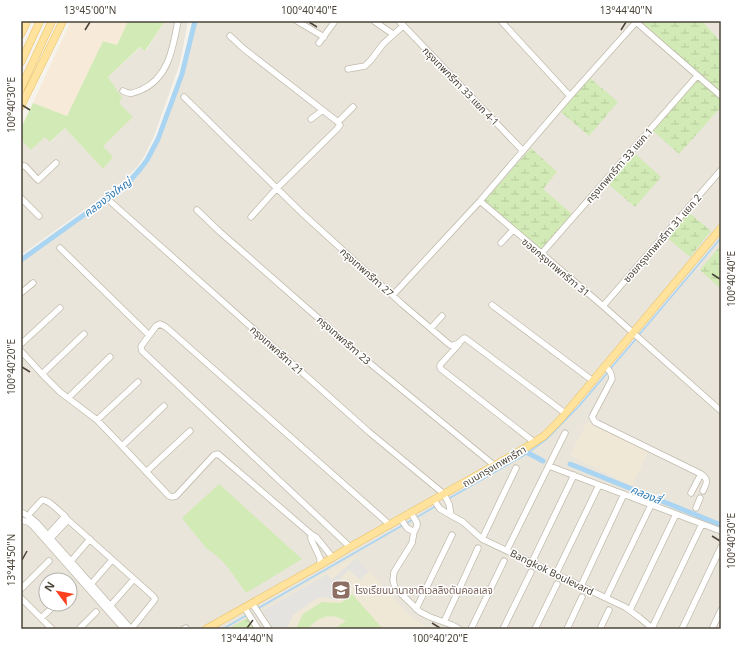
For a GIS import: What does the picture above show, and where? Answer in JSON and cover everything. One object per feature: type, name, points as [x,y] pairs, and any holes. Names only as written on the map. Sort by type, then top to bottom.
[{"type":"main road","points":[[21,34],[27,21]]},
{"type":"main road","points":[[21,62],[40,21]]},
{"type":"main road","points":[[21,88],[52,21]]},
{"type":"main road","points":[[21,106],[63,21]]},
{"type":"main road","name":"ถนนกรุงเทพกรีฑา","points":[[206,629],[247,612],[254,605],[350,547],[435,502],[447,499],[495,466],[544,436],[593,381],[608,369],[636,336],[721,228]]},
{"type":"street","points":[[124,91],[127,94],[132,94],[146,88],[165,69],[171,55],[178,21]]},
{"type":"street","points":[[297,21],[324,37]]},
{"type":"street","points":[[319,43],[334,21]]},
{"type":"street","points":[[374,21],[393,34]]},
{"type":"street","points":[[501,21],[570,96]]},
{"type":"street","points":[[393,295],[480,202],[636,21],[721,96]]},
{"type":"street","points":[[348,69],[365,66],[401,23]]},
{"type":"street","name":"กรุงเทพกรีฑา 33 แยก 4-1","points":[[401,23],[523,151]]},
{"type":"street","points":[[230,36],[244,49],[323,110],[340,125],[276,189],[251,217]]},
{"type":"street","name":"กรุงเทพกรีฑา 33 แยก 1","points":[[541,254],[697,76]]},
{"type":"street","name":"กรุงเทพกรีฑา 27","points":[[184,97],[276,189],[402,304],[451,345],[455,345],[465,338],[565,413]]},
{"type":"street","points":[[338,122],[353,107]]},
{"type":"street","points":[[311,119],[323,110]]},
{"type":"street","points":[[21,166],[25,166],[38,180],[56,163]]},
{"type":"street","name":"ซอยกรุงเทพกรีฑา 31 แยก 2","points":[[603,306],[721,170]]},
{"type":"street","points":[[21,198],[39,216]]},
{"type":"street","name":"ซอยกรุงเทพกรีฑา 31","points":[[480,202],[603,306],[721,411]]},
{"type":"street","name":"กรุงเทพกรีฑา 21","points":[[112,203],[366,430],[447,499]]},
{"type":"street","name":"กรุงเทพกรีฑา 23","points":[[197,210],[366,360],[495,466]]},
{"type":"street","points":[[501,243],[513,230]]},
{"type":"street","points":[[60,248],[149,335]]},
{"type":"street","points":[[21,293],[33,283]]},
{"type":"street","points":[[492,305],[593,381]]},
{"type":"street","points":[[21,344],[60,308]]},
{"type":"street","points":[[431,328],[442,316]]},
{"type":"street","points":[[350,547],[144,354],[141,347],[158,324],[166,326],[390,525]]},
{"type":"street","points":[[42,374],[84,334]]},
{"type":"street","points":[[460,342],[440,365],[441,370],[534,442]]},
{"type":"street","points":[[21,351],[60,392],[97,420],[169,496],[176,496],[214,455],[218,454],[316,537],[333,558]]},
{"type":"street","points":[[68,398],[110,357]]},
{"type":"street","points":[[608,369],[612,375],[611,383],[592,417],[593,420],[701,474],[706,478],[703,491]]},
{"type":"street","points":[[97,420],[138,382]]},
{"type":"street","points":[[122,446],[164,406]]},
{"type":"street","points":[[146,472],[190,430]]},
{"type":"street","points":[[507,550],[565,433]]},
{"type":"street","points":[[549,466],[721,531]]},
{"type":"street","points":[[482,539],[516,468]]},
{"type":"street","points":[[691,493],[701,474]]},
{"type":"street","points":[[532,562],[574,475]]},
{"type":"street","points":[[556,574],[599,485]]},
{"type":"street","points":[[581,586],[624,494]]},
{"type":"street","points":[[696,508],[700,498]]},
{"type":"street","points":[[447,499],[451,515]]},
{"type":"street","points":[[21,512],[38,523],[48,538],[131,628],[154,602],[155,599],[153,596],[48,502],[42,500],[32,512]]},
{"type":"street","name":"Bangkok Boulevard","points":[[435,502],[440,509],[463,522],[482,539],[630,610],[652,629]]},
{"type":"street","points":[[606,598],[651,504]]},
{"type":"street","points":[[630,610],[676,514]]},
{"type":"street","points":[[412,515],[417,526],[412,543],[394,572],[393,580],[395,588],[416,609],[430,617],[459,629]]},
{"type":"street","points":[[48,538],[67,518]]},
{"type":"street","points":[[21,520],[28,522],[48,538]]},
{"type":"street","points":[[402,520],[407,528],[414,532]]},
{"type":"street","points":[[652,629],[702,524]]},
{"type":"street","points":[[311,534],[311,539],[320,558],[320,565]]},
{"type":"street","points":[[416,609],[452,535]]},
{"type":"street","points":[[72,560],[90,539]]},
{"type":"street","points":[[444,622],[478,548]]},
{"type":"street","points":[[682,629],[721,548]]},
{"type":"street","points":[[90,585],[112,560]]},
{"type":"street","points":[[21,589],[49,561]]},
{"type":"street","points":[[471,629],[504,561]]},
{"type":"street","points":[[503,629],[531,572]]},
{"type":"street","points":[[111,605],[134,579]]},
{"type":"street","points":[[535,629],[556,584]]},
{"type":"street","points":[[90,585],[124,629]]},
{"type":"street","points":[[567,629],[582,597]]},
{"type":"street","points":[[21,598],[52,629]]},
{"type":"street","points":[[254,605],[269,629]]},
{"type":"street","points":[[600,629],[609,610]]},
{"type":"street","points":[[712,629],[721,610]]},
{"type":"street","points":[[41,618],[47,612]]},
{"type":"street","points":[[79,629],[96,612]]},
{"type":"street","points":[[247,612],[258,629]]},
{"type":"shaded area","points":[[71,21],[128,21],[117,45],[103,41],[67,116],[33,103]]},
{"type":"shaded area","points":[[165,21],[188,21],[180,63],[154,136],[145,155],[137,167],[119,185],[21,255],[21,140],[31,150],[46,136],[51,142],[65,128],[103,169],[103,147],[118,102],[122,97],[108,77],[141,47],[146,51]]},
{"type":"shaded area","points":[[196,21],[721,21],[721,629],[21,629],[21,261],[131,184],[148,163],[161,135],[186,67]]},
{"type":"shaded area","points":[[587,422],[648,452],[632,486],[570,455]]},
{"type":"shaded area","name":"โรงเรียนนานาชาติเวลลิงตันคอลเลจ","points":[[355,556],[409,615],[431,629],[274,629],[264,613],[264,609]]},
{"type":"shaded area","points":[[356,558],[369,571],[360,580],[349,570],[339,580],[349,591],[341,598],[338,600],[320,597],[293,615],[287,629],[274,629],[264,613],[264,610],[327,574],[331,579],[335,577]]},
{"type":"green space","points":[[128,21],[165,21],[145,51],[140,47],[108,77],[122,97],[119,103],[133,117],[103,146],[113,157],[103,169],[65,128],[50,142],[45,137],[31,150],[21,140],[21,128],[33,103],[67,116],[103,41],[117,45]]},
{"type":"green space","points":[[704,21],[703,22],[721,42],[721,93],[641,22]]},
{"type":"green space","points":[[590,78],[618,102],[589,136],[561,112]]},
{"type":"green space","points":[[697,79],[721,99],[721,107],[679,154],[652,130]]},
{"type":"green space","points":[[531,148],[557,172],[543,189],[572,214],[542,249],[484,201]]},
{"type":"green space","points":[[633,152],[661,177],[635,207],[607,183]]},
{"type":"green space","points":[[688,212],[711,231],[690,257],[666,237]]},
{"type":"green space","points":[[721,245],[721,289],[700,270]]},
{"type":"green space","points":[[219,484],[302,559],[246,593],[226,565],[206,548],[182,518]]},
{"type":"green space","points":[[352,594],[383,629],[334,629],[346,621],[341,618],[330,616],[321,618],[308,629],[296,629],[303,614],[322,602],[341,603]]},
{"type":"green space","points":[[247,618],[255,629],[228,629]]},
{"type":"green space","points":[[247,618],[255,629],[241,629]]},
{"type":"waterway","name":"คลองวังใหญ่","points":[[21,260],[129,182],[147,160],[158,139],[182,74],[195,21]]},
{"type":"waterway","points":[[638,336],[721,238]]},
{"type":"waterway","points":[[610,369],[636,339]]},
{"type":"waterway","points":[[448,499],[528,453],[547,439],[580,405],[608,372]]},
{"type":"waterway","name":"คลองสี่","points":[[528,453],[543,461]]},
{"type":"waterway","name":"คลองสี่","points":[[570,464],[721,525]]},
{"type":"waterway","points":[[407,523],[436,506]]},
{"type":"waterway","points":[[257,609],[403,525]]},
{"type":"waterway","points":[[223,629],[247,615]]},
{"type":"place","name":"โรงเรียนนานาชาติเวลลิงตันคอลเลจ","points":[[341,590]]}]
